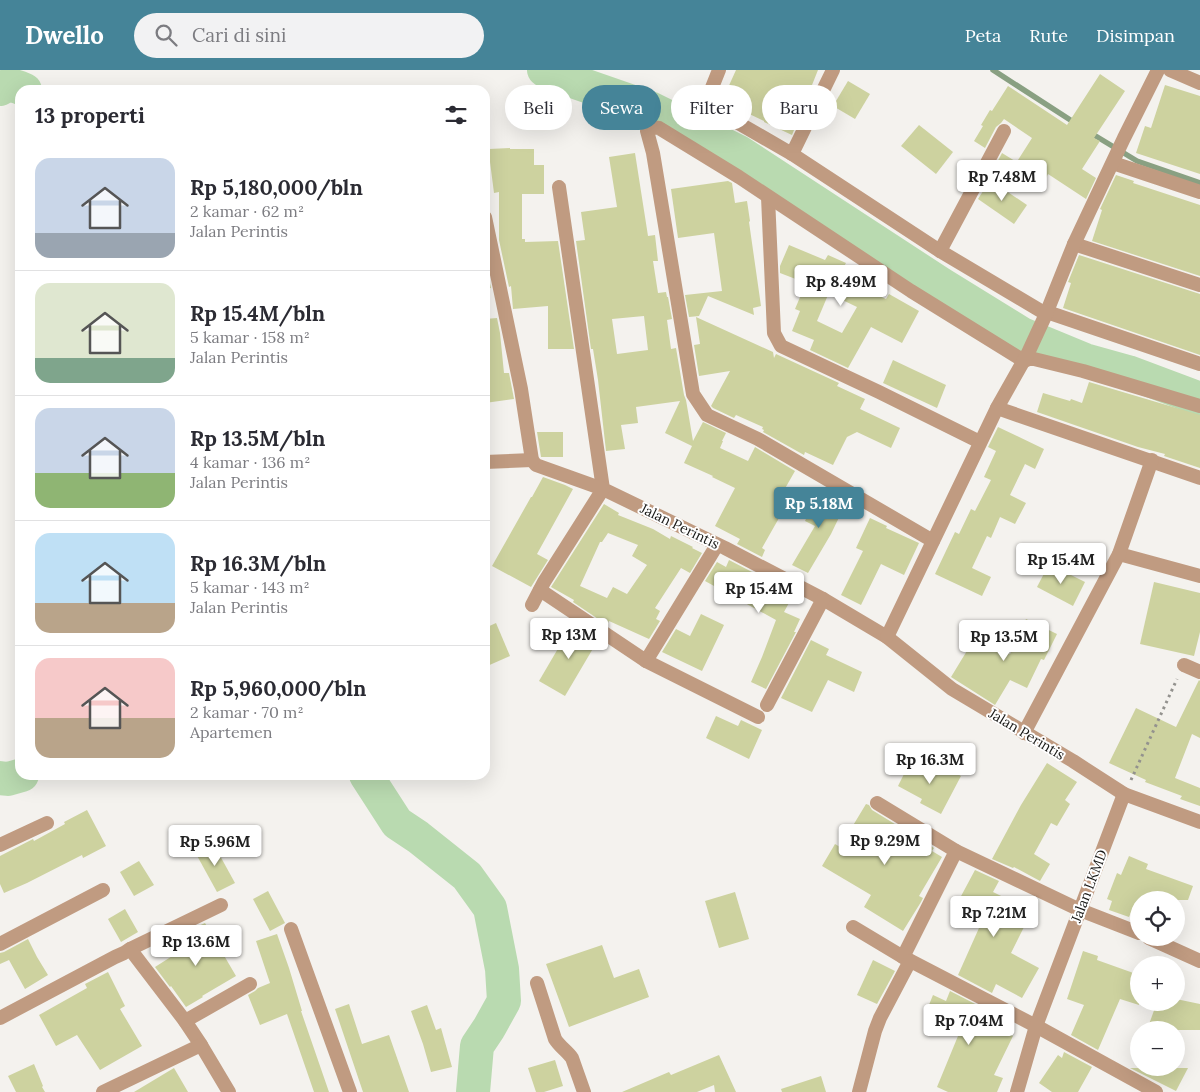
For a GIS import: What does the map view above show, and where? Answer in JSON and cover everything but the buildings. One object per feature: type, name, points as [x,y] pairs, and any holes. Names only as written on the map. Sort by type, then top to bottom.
[{"type":"street","points":[[719,70],[711,90],[710,100],[714,109],[792,154],[940,251],[1046,314],[1200,364]]},
{"type":"street","points":[[792,154],[833,70]]},
{"type":"street","points":[[887,637],[980,442],[1026,357],[1046,314],[1074,244],[1158,70]]},
{"type":"street","points":[[1170,70],[1200,83]]},
{"type":"street","points":[[933,541],[758,439],[707,415],[693,394],[653,153],[647,131],[651,127],[659,128],[739,177],[911,291],[1029,359],[1083,372],[1200,406]]},
{"type":"street","points":[[940,251],[1004,131]]},
{"type":"street","points":[[1113,163],[1200,192]]},
{"type":"street","points":[[532,605],[603,489],[559,187]]},
{"type":"street","points":[[768,197],[774,333],[781,346],[980,442]]},
{"type":"street","points":[[490,241],[521,390],[532,460],[490,462]]},
{"type":"street","points":[[1074,244],[1200,285]]},
{"type":"street","points":[[997,408],[1200,478]]},
{"type":"street","name":"Jalan Perintis","points":[[532,460],[536,465],[603,489],[717,544],[823,599],[887,637],[952,689],[1073,761],[1124,794],[1200,822]]},
{"type":"street","points":[[1024,733],[1119,554],[1152,460]]},
{"type":"street","points":[[646,661],[717,544]]},
{"type":"street","points":[[1119,554],[1200,576]]},
{"type":"street","points":[[540,590],[646,661],[758,717]]},
{"type":"street","points":[[767,705],[823,599]]},
{"type":"street","points":[[1184,665],[1200,672]]},
{"type":"street","name":"Jalan LKMD","points":[[1017,1092],[1036,1026],[1124,794]]},
{"type":"street","points":[[877,803],[956,851],[1080,910],[1130,929]]},
{"type":"street","points":[[0,845],[47,823]]},
{"type":"street","points":[[859,1092],[875,1030],[956,851]]},
{"type":"street","points":[[0,944],[103,890]]},
{"type":"street","points":[[0,1018],[130,949],[221,906]]},
{"type":"street","points":[[853,926],[907,959],[1036,1026],[1156,1092]]},
{"type":"street","points":[[291,929],[350,1092]]},
{"type":"street","points":[[1168,946],[1200,960]]},
{"type":"street","points":[[130,949],[185,1021],[229,1092]]},
{"type":"street","points":[[537,983],[555,1039],[558,1045],[569,1053],[572,1058],[584,1092]]},
{"type":"street","points":[[185,1021],[250,984]]},
{"type":"street","points":[[103,1092],[201,1045]]},
{"type":"path","points":[[1124,794],[1184,665]]},
{"type":"waterway","points":[[544,70],[650,108],[739,152],[941,284],[1022,334],[1085,360],[1128,372],[1200,399]]},
{"type":"waterway","points":[[993,70],[1075,123]]},
{"type":"waterway","points":[[0,89],[15,86]]},
{"type":"waterway","points":[[1089,132],[1137,161],[1200,183]]},
{"type":"waterway","points":[[0,778],[8,779],[15,777]]},
{"type":"waterway","points":[[369,780],[397,823],[418,837],[467,876],[490,908],[502,969],[504,1001],[477,1046],[473,1092]]}]
